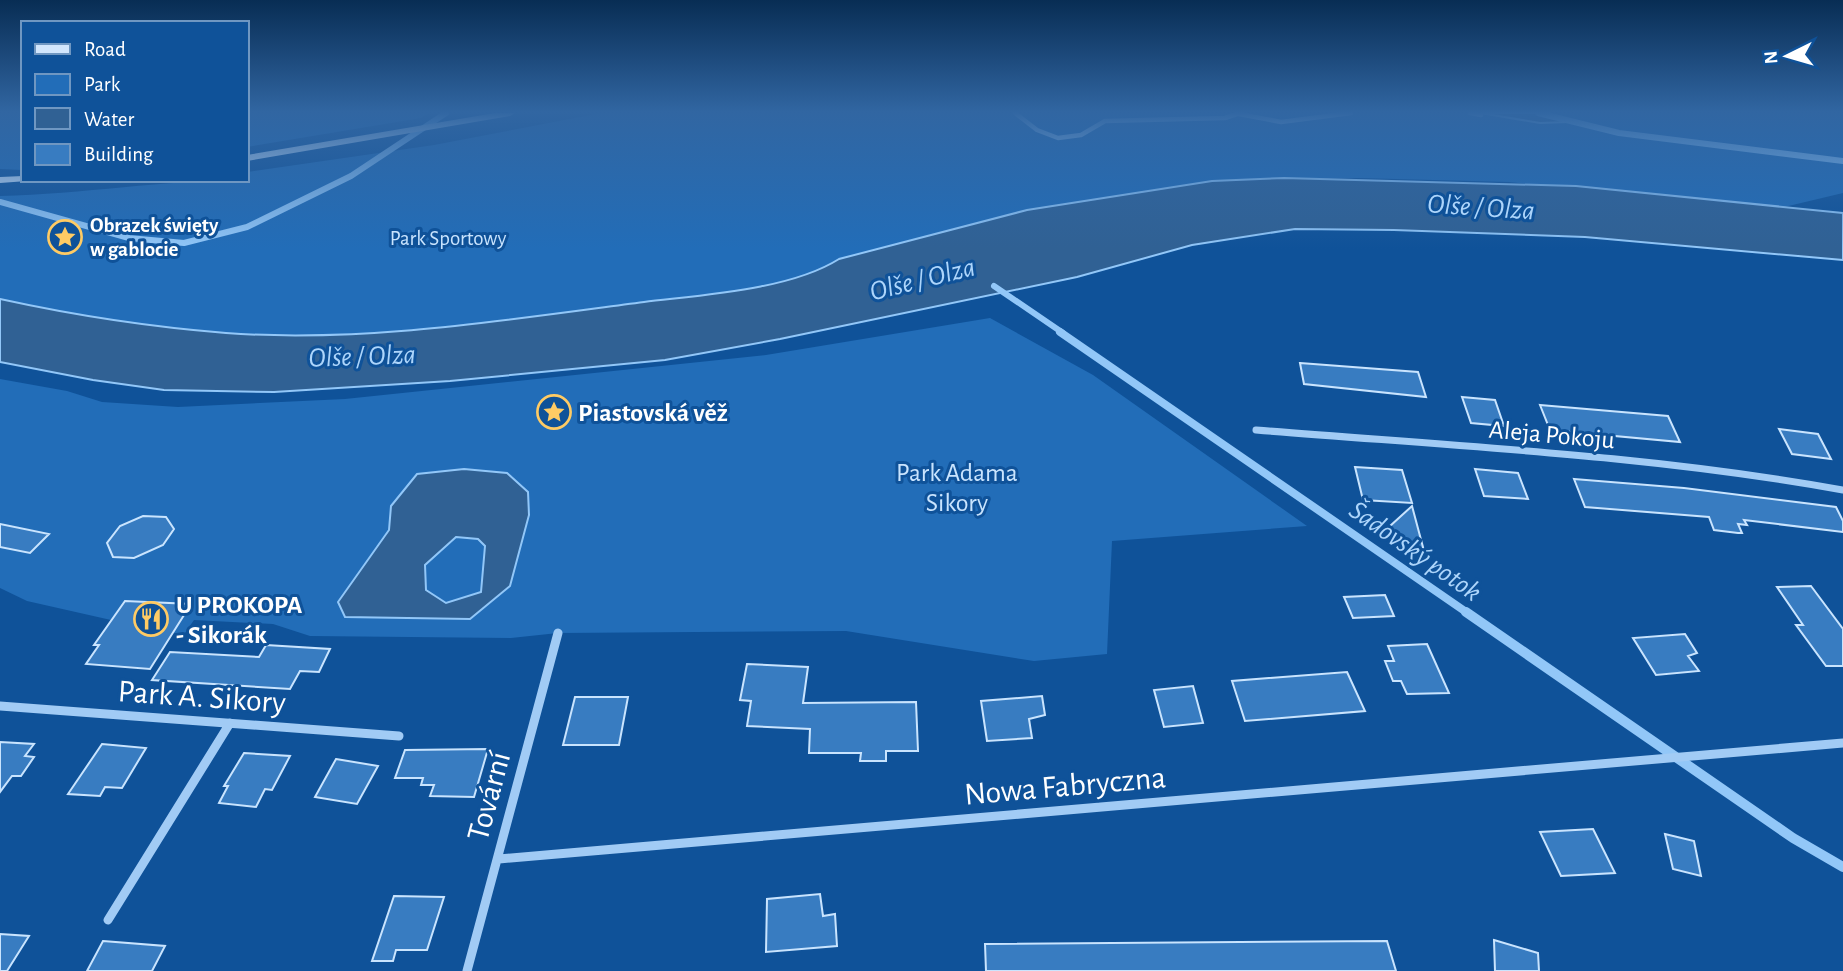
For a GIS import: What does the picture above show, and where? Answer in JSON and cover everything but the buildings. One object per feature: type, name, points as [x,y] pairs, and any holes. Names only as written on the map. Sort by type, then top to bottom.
[{"type":"street","points":[[0,180],[21,179]]},
{"type":"street","name":"Aleja Pokoju","points":[[1256,430],[1575,456],[1766,476],[1843,490]]},
{"type":"street","name":"Tovární","points":[[467,971],[558,633]]},
{"type":"street","name":"Park A. Sikory","points":[[0,706],[399,736]]},
{"type":"street","points":[[108,920],[230,723]]},
{"type":"street","name":"Nowa Fabryczna","points":[[499,859],[1843,743]]},
{"type":"green space","points":[[0,158],[21,158],[21,170],[0,169]]},
{"type":"green space","name":"Park Sportowy","points":[[342,158],[1843,158],[1843,193],[1780,208],[1509,182],[1358,178],[1212,181],[1027,210],[839,259],[796,278],[745,290],[488,322],[383,332],[330,335],[226,333],[112,320],[0,299],[0,196],[185,182],[248,182],[248,172]]},
{"type":"green space","name":"Park Adama Sikory","points":[[990,318],[1093,375],[1307,526],[1112,541],[1107,654],[1034,661],[846,631],[558,633],[511,638],[310,636],[273,624],[194,620],[185,633],[173,633],[191,604],[125,601],[111,620],[27,601],[0,588],[0,379],[67,391],[102,402],[178,407],[345,399],[766,355]]},
{"type":"water","name":"Olše / Olza","points":[[1284,178],[1576,186],[1843,213],[1843,260],[1585,237],[1295,229],[1192,245],[1077,277],[780,339],[665,360],[450,381],[274,392],[164,390],[0,362],[0,299],[112,320],[226,333],[330,335],[435,328],[744,290],[796,278],[839,259],[1027,210],[1212,181]]},
{"type":"water","points":[[464,469],[507,473],[528,492],[529,515],[510,586],[470,619],[345,617],[338,602],[389,530],[391,506],[417,474]],"holes":[[[456,537],[478,539],[485,546],[481,592],[446,603],[426,590],[425,565]]]},
{"type":"waterway","points":[[0,202],[129,238],[184,243],[247,227],[351,176],[378,158]]},
{"type":"waterway","points":[[1822,158],[1843,161]]},
{"type":"waterway","name":"Šadovský potok","points":[[994,286],[1063,333]]},
{"type":"waterway","name":"Šadovský potok","points":[[1060,332],[1469,614]]},
{"type":"waterway","name":"Šadovský potok","points":[[1466,612],[1793,838],[1843,867]]},
{"type":"place","name":"Obrazek święty w gablocie","points":[[65,237]]},
{"type":"place","name":"Piastovská věž","points":[[554,412]]},
{"type":"place","name":"U PROKOPA - Sikorák","points":[[151,619]]}]
